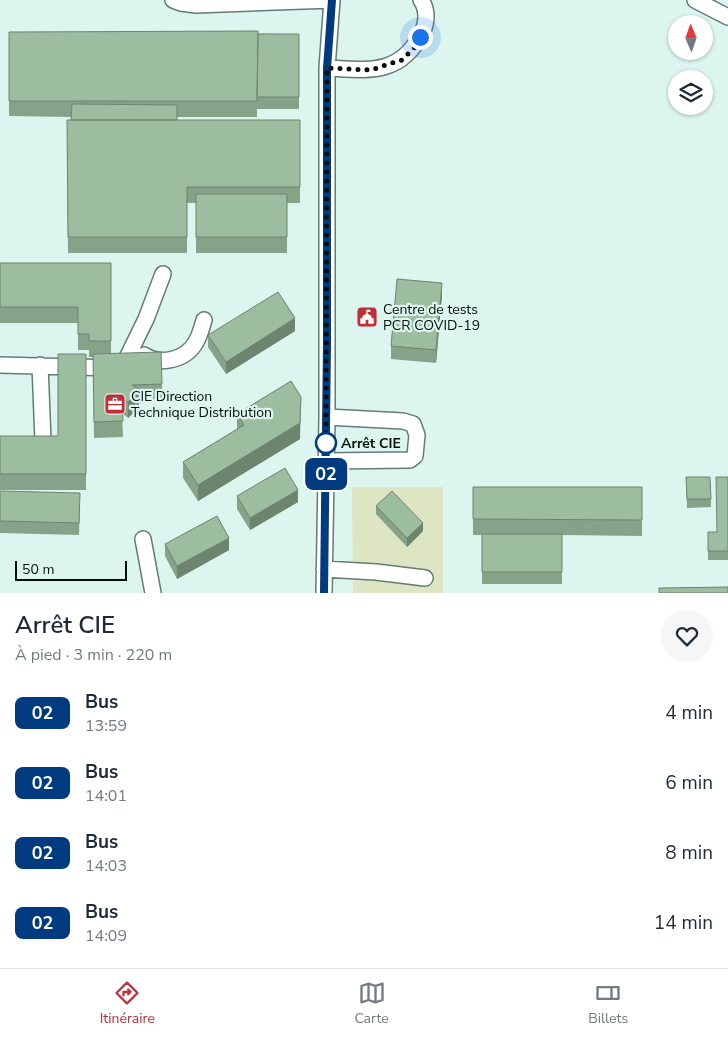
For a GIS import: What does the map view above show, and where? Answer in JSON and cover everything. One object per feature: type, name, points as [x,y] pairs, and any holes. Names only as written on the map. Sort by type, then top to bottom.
[{"type":"street","points":[[173,0],[196,5],[332,0],[327,68],[324,593]]},
{"type":"street","points":[[327,68],[371,70],[402,60],[415,47],[424,29],[426,18],[425,5],[421,0]]},
{"type":"street","points":[[695,0],[728,17]]},
{"type":"street","points":[[0,365],[120,368],[123,366],[146,319],[163,274]]},
{"type":"street","points":[[132,347],[151,359],[167,361],[183,355],[196,344],[204,320]]},
{"type":"street","points":[[0,446],[37,446],[41,445],[43,441],[40,365]]},
{"type":"street","points":[[326,417],[402,421],[413,424],[418,436],[415,456],[410,460],[326,461]]},
{"type":"street","points":[[144,539],[153,593]]},
{"type":"street","points":[[324,569],[376,572],[425,578]]},
{"type":"green space","points":[[352,487],[443,487],[443,593],[353,593]]},
{"type":"building","points":[[258,31],[257,101],[9,101],[9,32]]},
{"type":"building","points":[[258,34],[299,34],[299,97],[257,97]]},
{"type":"building","points":[[72,104],[177,105],[177,120],[71,120]]},
{"type":"building","points":[[67,120],[300,120],[300,187],[187,187],[187,237],[68,237]]},
{"type":"building","points":[[196,194],[287,194],[287,237],[196,237]]},
{"type":"building","points":[[0,263],[111,263],[111,341],[89,341],[89,334],[78,334],[78,307],[0,307]]},
{"type":"building","points":[[397,279],[442,283],[436,350],[391,346]]},
{"type":"building","points":[[278,292],[295,318],[226,362],[208,335]]},
{"type":"building","name":"CIE Direction Technique Distribution","points":[[161,352],[162,384],[132,385],[139,391],[128,402],[122,397],[123,421],[94,422],[93,354]]},
{"type":"building","points":[[58,354],[86,354],[86,474],[0,474],[0,436],[58,436]]},
{"type":"building","points":[[291,381],[301,397],[300,423],[198,485],[183,462],[244,425],[237,414]]},
{"type":"building","points":[[285,468],[298,490],[250,518],[237,496]]},
{"type":"building","points":[[686,477],[710,477],[711,499],[687,499]]},
{"type":"building","points":[[716,477],[728,477],[728,551],[708,551],[708,532],[717,532]]},
{"type":"building","points":[[473,487],[642,487],[642,520],[473,519]]},
{"type":"building","points":[[0,491],[80,493],[79,523],[0,521]]},
{"type":"building","points":[[392,491],[423,523],[407,538],[376,506]]},
{"type":"building","points":[[217,516],[229,538],[177,566],[165,544]]},
{"type":"building","points":[[482,534],[562,534],[562,572],[482,572]]},
{"type":"building","points":[[728,587],[728,593],[659,593],[659,588]]},
{"type":"bus line","name":"02","points":[[324,593],[327,344],[327,68],[332,0]]},
{"type":"place","name":"Centre de tests PCR COVID-19","points":[[367,317]]},
{"type":"place","name":"CIE Direction Technique Distribution","points":[[115,404]]},
{"type":"place","name":"Arrêt CIE","points":[[326,443]]},
{"type":"route","points":[[326,443],[326,447],[327,68],[371,70],[402,60],[415,47],[420,37]]}]
